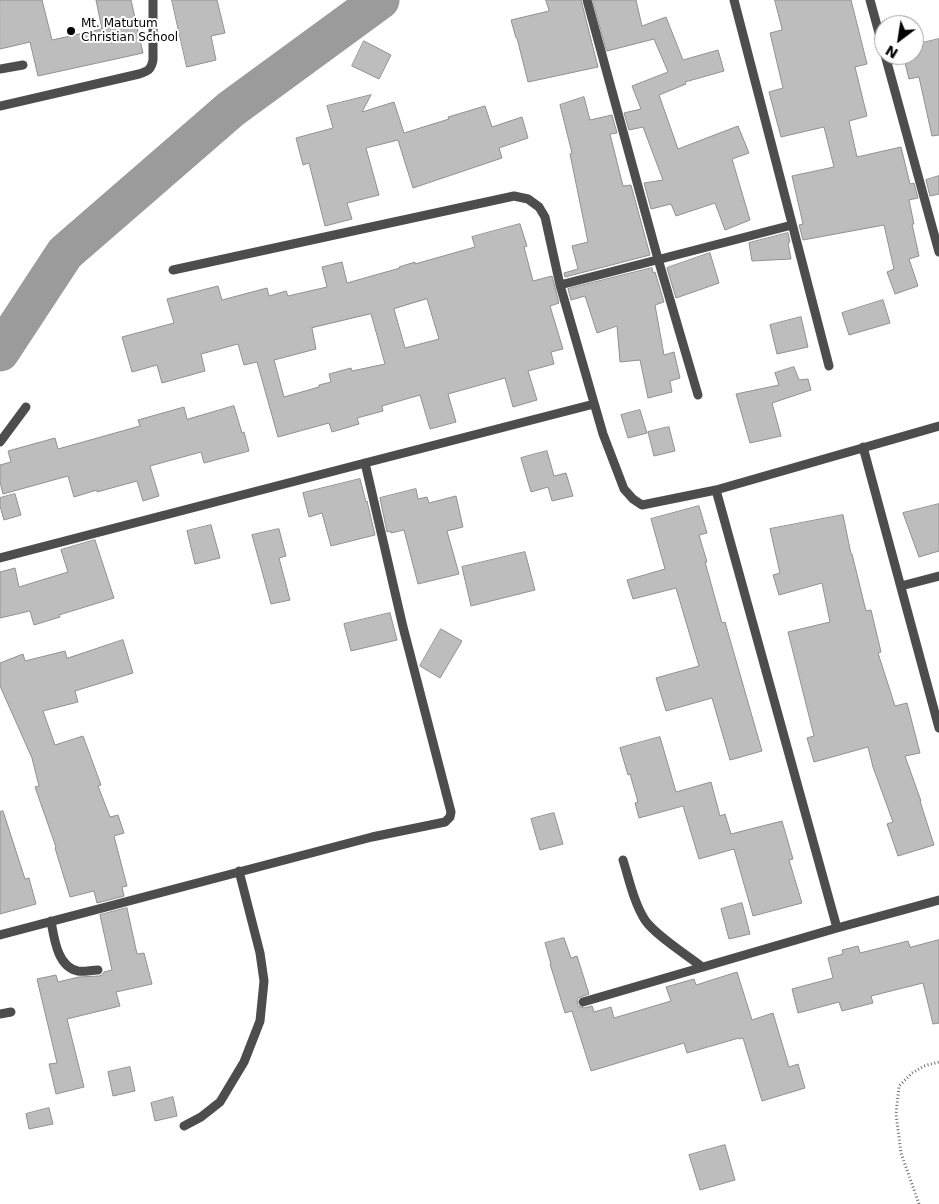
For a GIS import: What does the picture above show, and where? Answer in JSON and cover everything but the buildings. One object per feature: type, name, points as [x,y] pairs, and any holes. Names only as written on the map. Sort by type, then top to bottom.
[{"type":"street","points":[[0,106],[148,71],[153,60],[153,0]]},
{"type":"street","points":[[587,0],[658,259],[698,395]]},
{"type":"street","points":[[734,0],[828,366]]},
{"type":"street","points":[[870,0],[874,15]]},
{"type":"street","points":[[0,69],[23,65]]},
{"type":"street","points":[[888,65],[939,252]]},
{"type":"street","points":[[173,270],[514,196],[528,199],[539,207],[545,217],[560,285],[606,443],[624,489],[633,500],[642,505],[716,490],[939,426]]},
{"type":"street","points":[[560,285],[792,225]]},
{"type":"street","points":[[1,556],[594,404]]},
{"type":"street","points":[[0,442],[26,407]]},
{"type":"street","points":[[863,448],[939,728]]},
{"type":"street","points":[[0,934],[372,837],[445,822],[450,817],[451,812],[403,627],[365,463]]},
{"type":"street","points":[[716,490],[837,928]]},
{"type":"street","points":[[901,586],[939,576]]},
{"type":"street","points":[[624,860],[636,901],[645,920],[657,932],[702,967]]},
{"type":"street","points":[[184,1126],[201,1117],[220,1102],[244,1062],[260,1021],[264,981],[260,952],[239,871]]},
{"type":"street","points":[[584,1002],[939,900]]},
{"type":"street","points":[[51,921],[58,952],[67,965],[77,971],[98,970]]},
{"type":"street","points":[[0,1014],[11,1012]]},
{"type":"path","points":[[919,1204],[901,1153],[896,1114],[899,1086],[912,1073],[924,1066],[939,1062]]},
{"type":"waterway","points":[[0,352],[65,253],[231,109],[380,0]]},
{"type":"place","name":"Mt. Matutum Christian School","points":[[71,31]]}]
